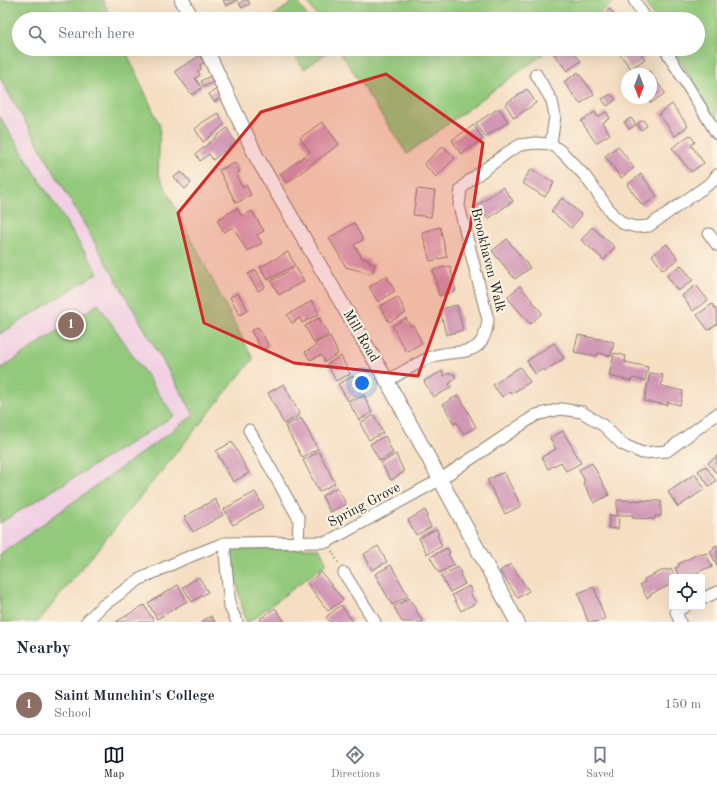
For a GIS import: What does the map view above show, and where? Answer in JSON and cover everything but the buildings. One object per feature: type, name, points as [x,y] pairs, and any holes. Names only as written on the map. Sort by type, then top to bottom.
[{"type":"street","points":[[182,0],[188,12]]},
{"type":"street","points":[[634,0],[642,12]]},
{"type":"street","name":"Mill Road","points":[[209,56],[257,158],[387,381],[517,622]]},
{"type":"street","points":[[668,56],[717,134]]},
{"type":"street","points":[[536,74],[552,101],[555,116],[551,144],[562,152],[585,176],[613,215],[624,224],[636,227],[649,226],[712,182],[717,175]]},
{"type":"street","name":"Brookhaven Walk","points":[[387,381],[430,358],[441,354],[469,351],[480,344],[486,333],[488,320],[459,206],[461,189],[474,177],[520,145],[535,143],[551,144]]},
{"type":"street","points":[[709,234],[717,245]]},
{"type":"street","name":"Spring Grove","points":[[86,622],[101,607],[140,579],[181,560],[224,544],[327,542],[441,479],[536,415],[561,408],[582,412],[604,426],[622,444],[642,453],[667,450],[717,414]]},
{"type":"street","points":[[249,430],[299,519],[298,543]]},
{"type":"street","points":[[224,544],[230,607],[237,622]]},
{"type":"street","points":[[344,573],[375,622]]},
{"type":"street","points":[[705,598],[717,592]]},
{"type":"street","points":[[678,610],[676,611],[680,622]]},
{"type":"path","points":[[327,542],[344,573]]},
{"type":"highlighted area","points":[[386,74],[483,143],[470,229],[418,376],[294,363],[204,323],[178,213],[261,112]]},
{"type":"shaded area","points":[[0,78],[194,415],[0,555]]},
{"type":"green space","points":[[0,0],[103,0],[109,12],[12,12],[12,56],[128,56],[160,126],[158,174],[253,359],[38,622],[0,622],[2,617],[0,613],[0,555],[194,415],[0,78]]},
{"type":"green space","points":[[296,0],[304,12],[279,12]]},
{"type":"green space","points":[[306,0],[617,0],[601,12],[314,12]]},
{"type":"green space","points":[[644,0],[717,0],[717,123],[677,56],[705,56],[705,12],[651,12]]},
{"type":"green space","points":[[295,56],[322,56],[304,69]]},
{"type":"green space","points":[[343,56],[540,56],[407,154]]},
{"type":"green space","points":[[0,117],[98,273],[0,334]]},
{"type":"green space","points":[[98,304],[174,416],[0,523],[0,369]]},
{"type":"green space","points":[[248,548],[319,548],[327,563],[249,622],[246,622],[231,560],[233,550]]},
{"type":"place","name":"Saint Munchin's College","points":[[71,325]]}]
